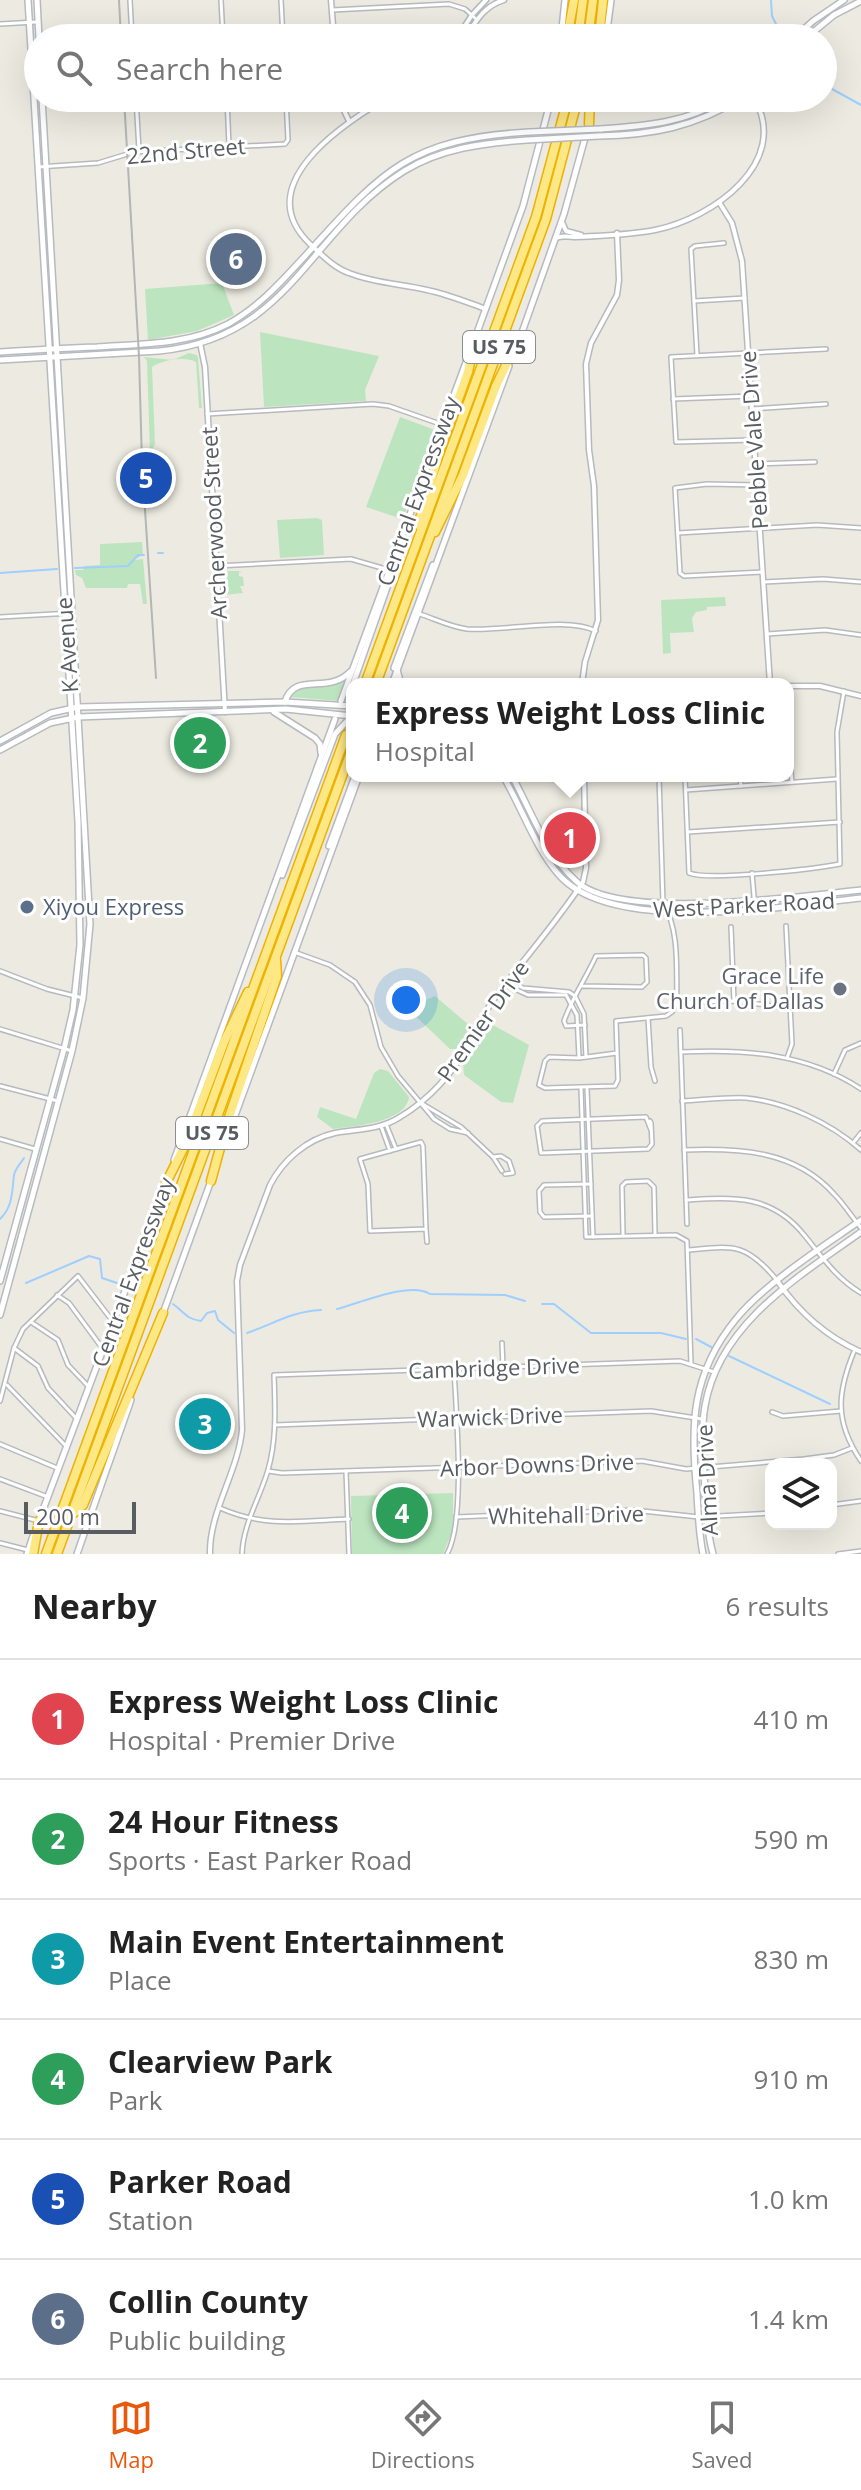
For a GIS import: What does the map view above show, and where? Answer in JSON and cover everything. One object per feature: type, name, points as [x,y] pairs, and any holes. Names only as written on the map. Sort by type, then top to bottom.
[{"type":"highway","points":[[570,24],[574,0]]},
{"type":"highway","points":[[580,24],[583,0]]},
{"type":"highway","points":[[590,24],[593,0]]},
{"type":"highway","points":[[600,24],[603,0]]},
{"type":"highway","name":"Central Expressway","points":[[367,678],[540,204],[564,112]]},
{"type":"highway","name":"Central Expressway","points":[[378,678],[546,219],[574,112]]},
{"type":"highway","points":[[589,124],[590,112]]},
{"type":"highway","points":[[425,550],[447,513],[496,386],[520,336]]},
{"type":"highway","points":[[414,550],[425,496],[467,377],[475,339]]},
{"type":"highway","name":"Central Expressway","points":[[46,1554],[346,735]]},
{"type":"highway","name":"Central Expressway","points":[[57,1554],[346,765]]},
{"type":"highway","points":[[211,1181],[226,1126],[277,976],[276,957]]},
{"type":"highway","points":[[164,1187],[187,1141],[241,1002],[257,978]]},
{"type":"highway","points":[[71,1516],[83,1505],[163,1313]]},
{"type":"highway","points":[[29,1553],[39,1521]]},
{"type":"main road","name":"K Avenue","points":[[28,0],[29,23]]},
{"type":"main road","points":[[37,0],[38,22]]},
{"type":"main road","points":[[562,24],[565,0]]},
{"type":"main road","points":[[608,24],[611,0]]},
{"type":"main road","points":[[810,24],[844,0]]},
{"type":"main road","points":[[823,24],[861,1]]},
{"type":"main road","points":[[822,14],[827,21]]},
{"type":"main road","name":"K Avenue","points":[[0,1315],[72,1051],[88,958],[89,898],[64,614],[66,508],[44,264],[36,112]]},
{"type":"main road","name":"K Avenue","points":[[43,112],[52,263],[53,353]]},
{"type":"main road","name":"Central Expressway","points":[[349,678],[523,206],[548,112]]},
{"type":"main road","points":[[0,360],[100,346],[168,342],[198,336],[241,316],[272,293],[373,183],[421,152],[473,137],[664,123],[699,112]]},
{"type":"main road","points":[[0,352],[102,354],[168,350],[200,343],[241,326],[277,299],[379,189],[425,160],[473,145],[644,134],[680,127],[716,112]]},
{"type":"main road","name":"Central Expressway","points":[[393,678],[562,221],[589,124]]},
{"type":"main road","points":[[421,152],[425,160]]},
{"type":"main road","points":[[373,183],[379,189]]},
{"type":"main road","points":[[41,224],[49,224]]},
{"type":"main road","points":[[44,264],[52,263]]},
{"type":"main road","points":[[272,293],[277,299]]},
{"type":"main road","points":[[100,346],[102,354]]},
{"type":"main road","name":"K Avenue","points":[[59,448],[59,508],[72,613],[74,708]]},
{"type":"main road","points":[[59,508],[66,508]]},
{"type":"main road","points":[[355,678],[410,524],[409,518]]},
{"type":"main road","points":[[392,678],[447,534]]},
{"type":"main road","points":[[285,702],[287,693],[294,686],[333,683],[343,679],[353,668]]},
{"type":"main road","points":[[397,670],[399,678]]},
{"type":"main road","name":"Central Expressway","points":[[341,701],[346,687]]},
{"type":"main road","points":[[0,741],[51,713],[74,708],[285,702],[346,706]]},
{"type":"main road","points":[[175,704],[175,713]]},
{"type":"main road","points":[[0,750],[50,723],[75,717],[286,709],[346,715]]},
{"type":"main road","points":[[265,710],[276,713],[315,738],[321,749],[321,758]]},
{"type":"main road","name":"Central Expressway","points":[[39,1521],[335,719]]},
{"type":"main road","points":[[259,927],[340,726],[346,721]]},
{"type":"main road","points":[[340,726],[346,725]]},
{"type":"main road","points":[[16,732],[20,739]]},
{"type":"main road","name":"Central Expressway","points":[[77,1554],[355,782]]},
{"type":"main road","name":"West Parker Road","points":[[507,782],[554,869],[597,901],[669,912],[817,904],[861,898]]},
{"type":"main road","name":"West Parker Road","points":[[516,782],[557,860],[578,888],[623,899],[684,904],[817,896],[861,890]]},
{"type":"main road","points":[[528,823],[535,819]]},
{"type":"main road","name":"K Avenue","points":[[0,1281],[64,1049],[74,996],[80,945],[81,822]]},
{"type":"main road","points":[[817,896],[817,904]]},
{"type":"main road","points":[[81,899],[89,898]]},
{"type":"main road","points":[[622,907],[623,899]]},
{"type":"main road","name":"Alma Drive","points":[[703,1554],[694,1467],[694,1416],[711,1371],[736,1319],[817,1252],[860,1226]]},
{"type":"main road","name":"Alma Drive","points":[[713,1554],[707,1517],[703,1420],[711,1371],[742,1328],[860,1226]]},
{"type":"main road","points":[[3,1269],[13,1271]]},
{"type":"street","points":[[131,0],[132,24]]},
{"type":"street","points":[[221,0],[222,24]]},
{"type":"street","points":[[281,0],[282,24]]},
{"type":"street","points":[[331,0],[333,24]]},
{"type":"street","points":[[466,24],[486,0]]},
{"type":"street","points":[[473,24],[491,5],[503,0]]},
{"type":"street","points":[[332,10],[442,4],[459,7],[476,19]]},
{"type":"street","points":[[0,24],[38,22]]},
{"type":"street","points":[[137,112],[139,152]]},
{"type":"street","points":[[228,112],[229,147]]},
{"type":"street","name":"22nd Street","points":[[38,167],[98,163],[139,152],[287,143],[286,112]]},
{"type":"street","points":[[345,112],[350,122]]},
{"type":"street","points":[[365,112],[330,138],[302,168],[291,189],[289,207],[293,222],[313,247],[347,273],[433,291],[486,309]]},
{"type":"street","points":[[555,240],[562,236],[651,231],[699,215],[745,180],[760,154],[764,129],[760,112]]},
{"type":"street","name":"Pebble Vale Drive","points":[[719,202],[732,223],[739,244],[745,298],[770,678]]},
{"type":"street","points":[[562,221],[563,229],[581,235]]},
{"type":"street","points":[[583,678],[587,654],[596,631],[594,486],[585,370],[588,350],[617,295],[617,233]]},
{"type":"street","points":[[697,355],[691,249],[724,243]]},
{"type":"street","points":[[694,301],[745,298]]},
{"type":"street","name":"Archerwood Street","points":[[198,336],[204,363],[225,712]]},
{"type":"street","points":[[754,440],[676,442],[671,357],[826,349]]},
{"type":"street","points":[[673,399],[751,396]]},
{"type":"street","points":[[207,414],[373,404],[396,408],[443,425]]},
{"type":"street","points":[[752,409],[826,404]]},
{"type":"street","points":[[756,464],[815,462]]},
{"type":"street","points":[[757,485],[707,484],[675,488],[678,533],[681,576],[763,572]]},
{"type":"street","points":[[678,533],[817,525],[861,528]]},
{"type":"street","points":[[216,566],[351,559],[389,570]]},
{"type":"street","points":[[764,582],[823,579],[861,582]]},
{"type":"street","points":[[0,617],[72,613]]},
{"type":"street","points":[[419,614],[465,629],[565,625],[596,631]]},
{"type":"street","points":[[767,634],[825,630],[861,635]]},
{"type":"street","points":[[794,686],[820,686],[861,696]]},
{"type":"street","points":[[685,782],[689,873],[752,873],[840,864],[837,719],[844,691]]},
{"type":"street","points":[[794,782],[839,779]]},
{"type":"street","name":"Premier Drive","points":[[210,1554],[212,1530],[242,1430],[237,1281],[269,1185],[286,1162],[316,1139],[384,1125],[421,1103],[452,1070],[486,1011],[578,888],[586,868],[584,782]]},
{"type":"street","points":[[617,1053],[547,1058],[539,1081],[543,1088],[617,1084],[617,1053],[616,1021],[670,1014],[677,1003],[674,939],[669,912],[663,903],[659,782]]},
{"type":"street","points":[[741,782],[741,786]]},
{"type":"street","points":[[686,790],[792,782]]},
{"type":"street","points":[[687,832],[840,822]]},
{"type":"street","points":[[752,873],[755,908]]},
{"type":"street","points":[[786,926],[792,1044],[787,1058]]},
{"type":"street","points":[[731,927],[734,1001]]},
{"type":"street","points":[[294,952],[330,965],[355,982],[370,1005],[386,1057],[398,1076],[421,1103],[461,1127],[493,1157],[503,1172],[513,1173],[509,1161],[501,1156],[493,1157]]},
{"type":"street","points":[[582,986],[642,987],[647,982],[647,960],[643,955],[596,956],[571,1001],[564,1024],[585,1025]]},
{"type":"street","points":[[0,971],[24,982],[83,998]]},
{"type":"street","points":[[507,982],[528,995],[569,992],[575,996],[583,1009],[586,1057]]},
{"type":"street","points":[[544,992],[566,995],[571,1001],[576,1011],[579,1058]]},
{"type":"street","points":[[677,1003],[734,1001],[790,1008]]},
{"type":"street","points":[[576,1011],[583,1009]]},
{"type":"street","points":[[648,1018],[651,1067],[655,1081]]},
{"type":"street","points":[[0,1029],[72,1051]]},
{"type":"street","points":[[680,1030],[687,1224]]},
{"type":"street","points":[[579,1044],[585,1043]]},
{"type":"street","points":[[834,1075],[845,1050],[861,1043]]},
{"type":"street","points":[[681,1052],[748,1052],[787,1058],[834,1075],[861,1089]]},
{"type":"street","points":[[0,1086],[58,1101]]},
{"type":"street","points":[[581,1088],[586,1237],[655,1234],[676,1235],[687,1241],[691,1364]]},
{"type":"street","points":[[587,1088],[593,1237]]},
{"type":"street","points":[[682,1101],[730,1098],[766,1102],[815,1120],[861,1150]]},
{"type":"street","points":[[421,1103],[424,1110],[437,1121],[450,1129],[468,1133]]},
{"type":"street","points":[[437,1121],[441,1116]]},
{"type":"street","points":[[646,1117],[651,1130],[650,1148],[541,1153],[538,1123],[582,1120],[646,1117]]},
{"type":"street","points":[[384,1125],[393,1150]]},
{"type":"street","points":[[853,1143],[861,1133]]},
{"type":"street","points":[[0,1139],[44,1151]]},
{"type":"street","points":[[426,1229],[370,1231],[368,1184],[360,1159],[417,1142],[423,1146],[427,1242]]},
{"type":"street","points":[[684,1150],[742,1149],[784,1160],[824,1184],[860,1226]]},
{"type":"street","points":[[583,1164],[590,1164]]},
{"type":"street","points":[[623,1235],[622,1186],[626,1182],[648,1181],[653,1184],[655,1234]]},
{"type":"street","points":[[591,1184],[540,1187],[541,1214],[546,1217],[592,1216]]},
{"type":"street","points":[[686,1200],[729,1197],[764,1205],[794,1223],[836,1276],[861,1293]]},
{"type":"street","points":[[584,1199],[591,1198]]},
{"type":"street","points":[[586,1226],[592,1226]]},
{"type":"street","points":[[688,1250],[739,1249],[761,1261],[796,1306],[824,1331],[858,1350],[842,1384],[841,1411],[847,1438],[861,1461]]},
{"type":"street","points":[[0,1401],[14,1348],[23,1329],[78,1276],[114,1323]]},
{"type":"street","points":[[57,1295],[69,1303],[104,1351]]},
{"type":"street","points":[[31,1321],[58,1340],[68,1365],[90,1389]]},
{"type":"street","points":[[502,1343],[503,1367]]},
{"type":"street","points":[[14,1348],[38,1366],[48,1388],[78,1420]]},
{"type":"street","name":"Cambridge Drive","points":[[275,1425],[274,1375],[680,1361],[711,1371]]},
{"type":"street","points":[[447,1554],[455,1535],[456,1517],[454,1369]]},
{"type":"street","points":[[5,1383],[68,1448]]},
{"type":"street","points":[[772,1412],[783,1416],[824,1410],[841,1411]]},
{"type":"street","name":"Warwick Drive","points":[[275,1425],[651,1411],[694,1416],[703,1420]]},
{"type":"street","points":[[242,1554],[249,1519],[268,1471],[275,1425]]},
{"type":"street","points":[[0,1444],[60,1469]]},
{"type":"street","name":"Arbor Downs Drive","points":[[268,1471],[642,1461],[669,1468],[704,1467],[804,1459],[834,1455],[852,1448]]},
{"type":"street","points":[[346,1471],[349,1554]]},
{"type":"street","points":[[0,1479],[48,1497]]},
{"type":"street","points":[[837,1504],[861,1501]]},
{"type":"street","points":[[220,1508],[249,1519],[268,1522],[349,1519]]},
{"type":"street","name":"Whitehall Drive","points":[[456,1517],[633,1510],[699,1517],[765,1513]]},
{"type":"street","points":[[0,1511],[39,1521]]},
{"type":"street","points":[[0,1543],[29,1553]]},
{"type":"street","points":[[838,1554],[861,1551]]},
{"type":"green space","points":[[222,283],[234,315],[197,331],[148,340],[145,289]]},
{"type":"green space","points":[[260,332],[379,356],[365,390],[366,401],[264,407]]},
{"type":"green space","points":[[189,353],[197,355],[202,408],[199,408],[196,362],[174,360]]},
{"type":"green space","points":[[144,357],[172,360],[152,367],[155,444],[150,454],[147,361]]},
{"type":"green space","points":[[400,417],[438,431],[402,519],[366,507]]},
{"type":"green space","points":[[277,520],[322,520],[324,555],[280,558]]},
{"type":"green space","points":[[142,542],[143,555],[134,560],[143,559],[147,604],[143,604],[140,584],[128,584],[127,588],[86,588],[82,578],[76,575],[75,570],[83,570],[84,566],[100,565],[100,544]]},
{"type":"green space","points":[[225,571],[243,571],[239,572],[239,576],[243,577],[244,586],[240,586],[243,593],[224,595]]},
{"type":"green space","points":[[725,597],[726,606],[707,607],[707,610],[696,612],[692,618],[694,632],[670,633],[671,653],[663,654],[661,600]]},
{"type":"green space","points":[[344,681],[340,701],[290,697],[290,692],[296,689],[331,686]]},
{"type":"green space","points":[[435,996],[469,1025],[457,1049],[450,1049],[407,1008]]},
{"type":"green space","points":[[486,1026],[495,1026],[529,1045],[513,1103],[501,1102],[464,1075],[463,1063]]},
{"type":"green space","points":[[380,1069],[388,1071],[409,1097],[399,1113],[378,1122],[333,1129],[317,1117],[320,1107],[356,1119],[374,1073]]},
{"type":"green space","points":[[453,1493],[453,1530],[443,1554],[352,1554],[351,1496]]},
{"type":"waterway","points":[[771,0],[776,24]]},
{"type":"waterway","points":[[837,92],[861,105]]},
{"type":"waterway","points":[[158,553],[163,553]]},
{"type":"waterway","points":[[75,568],[128,566],[138,555],[144,555]]},
{"type":"waterway","points":[[0,573],[57,569]]},
{"type":"waterway","points":[[0,1219],[10,1204],[15,1173],[24,1158]]},
{"type":"waterway","points":[[26,1283],[89,1256],[100,1259],[102,1278],[123,1285]]},
{"type":"waterway","points":[[337,1309],[385,1294],[410,1290],[430,1294],[505,1295],[525,1301]]},
{"type":"waterway","points":[[173,1304],[188,1317],[201,1321],[207,1313],[215,1311],[218,1320],[234,1333]]},
{"type":"waterway","points":[[542,1304],[554,1304],[591,1333],[661,1333],[686,1339]]},
{"type":"waterway","points":[[247,1333],[292,1315],[321,1310]]},
{"type":"waterway","points":[[696,1339],[713,1348]]},
{"type":"waterway","points":[[729,1356],[830,1404]]},
{"type":"tram line","points":[[119,0],[120,24]]},
{"type":"tram line","points":[[125,112],[156,678]]},
{"type":"place","name":"Collin County","points":[[236,259]]},
{"type":"place","name":"Parker Road","points":[[146,478]]},
{"type":"place","name":"24 Hour Fitness","points":[[200,743]]},
{"type":"place","name":"Express Weight Loss Clinic","points":[[570,838]]},
{"type":"place","name":"Xiyou Express","points":[[27,907]]},
{"type":"place","name":"Grace Life Church of Dallas","points":[[840,989]]},
{"type":"place","name":"Main Event Entertainment","points":[[205,1424]]},
{"type":"place","name":"Clearview Park","points":[[402,1513]]}]
